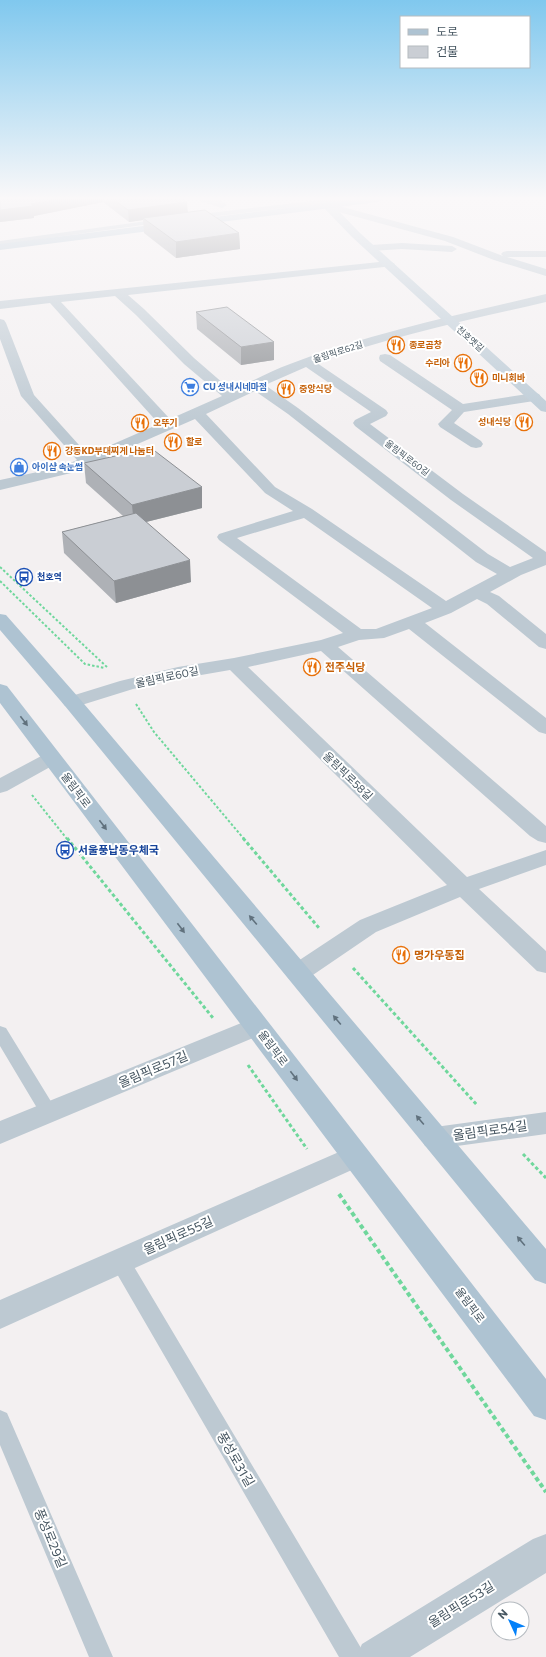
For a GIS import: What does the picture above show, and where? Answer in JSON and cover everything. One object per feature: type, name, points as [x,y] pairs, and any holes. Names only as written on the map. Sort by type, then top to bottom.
[{"type":"main road","points":[[0,619],[72,702],[546,1271]]},
{"type":"main road","name":"올림픽로","points":[[0,690],[546,1405]]},
{"type":"street","points":[[0,305],[274,276]]},
{"type":"street","name":"천호옛길","points":[[402,276],[546,408]]},
{"type":"street","points":[[118,293],[140,312],[189,361],[231,397]]},
{"type":"street","name":"올림픽로62길","points":[[2,481],[66,470],[307,362],[346,348],[416,328],[546,298]]},
{"type":"street","points":[[53,300],[91,343],[168,424]]},
{"type":"street","points":[[0,323],[11,367],[28,396],[86,461]]},
{"type":"street","points":[[385,358],[460,409]]},
{"type":"street","name":"올림픽로60길","points":[[307,362],[381,413],[360,422],[457,496],[545,559]]},
{"type":"street","points":[[256,385],[293,411],[482,558],[509,574]]},
{"type":"street","points":[[476,444],[445,424],[460,409],[534,397]]},
{"type":"street","points":[[197,412],[270,490],[306,512],[445,609]]},
{"type":"street","points":[[338,447],[379,437]]},
{"type":"street","points":[[306,512],[225,537],[357,635]]},
{"type":"street","name":"올림픽로60길","points":[[72,702],[127,685],[178,673],[234,664],[325,645],[357,635],[378,634],[445,609],[509,574],[545,559]]},
{"type":"street","points":[[476,592],[493,600],[546,643]]},
{"type":"street","points":[[412,621],[546,728]]},
{"type":"street","points":[[325,645],[538,831],[546,836]]},
{"type":"street","name":"올림픽로58길","points":[[234,664],[463,887],[546,965]]},
{"type":"street","points":[[9,782],[52,758]]},
{"type":"street","points":[[298,973],[368,926],[463,887],[546,857]]},
{"type":"street","name":"올림픽로57길","points":[[0,1133],[256,1026]]},
{"type":"street","name":"올림픽로54길","points":[[435,1138],[546,1123]]},
{"type":"street","name":"올림픽로55길","points":[[0,1315],[355,1156]]},
{"type":"street","name":"올림픽로53길","points":[[375,1657],[546,1552]]},
{"type":"lane","points":[[0,1032],[49,1113]]},
{"type":"lane","name":"풍성로31길","points":[[120,1261],[352,1657]]},
{"type":"lane","name":"풍성로29길","points":[[0,1420],[101,1657]]},
{"type":"path","points":[[0,567],[109,669],[85,664],[0,581]]},
{"type":"path","points":[[9,782],[229,1038],[546,1492]]},
{"type":"building","points":[[227,307],[274,342],[241,347],[196,312]]},
{"type":"building","points":[[151,448],[202,487],[132,505],[84,463]]},
{"type":"building","points":[[136,513],[190,560],[114,581],[62,532]]},
{"type":"place","name":"종로곱창","points":[[396,345]]},
{"type":"place","name":"수리아","points":[[463,363]]},
{"type":"place","name":"미니회바","points":[[479,378]]},
{"type":"place","name":"CU 성내시네마점","points":[[190,387]]},
{"type":"place","name":"중앙식당","points":[[286,389]]},
{"type":"place","name":"성내식당","points":[[524,422]]},
{"type":"place","name":"오뚜기","points":[[140,423]]},
{"type":"place","name":"할로","points":[[173,442]]},
{"type":"place","name":"강동KD부대찌게 나눔터","points":[[52,451]]},
{"type":"place","name":"아이샵 속눈썹","points":[[19,467]]},
{"type":"place","name":"천호역","points":[[24,577]]},
{"type":"place","name":"전주식당","points":[[312,667]]},
{"type":"place","name":"서울풍납동우체국","points":[[65,850]]},
{"type":"place","name":"명가우동집","points":[[401,955]]}]
